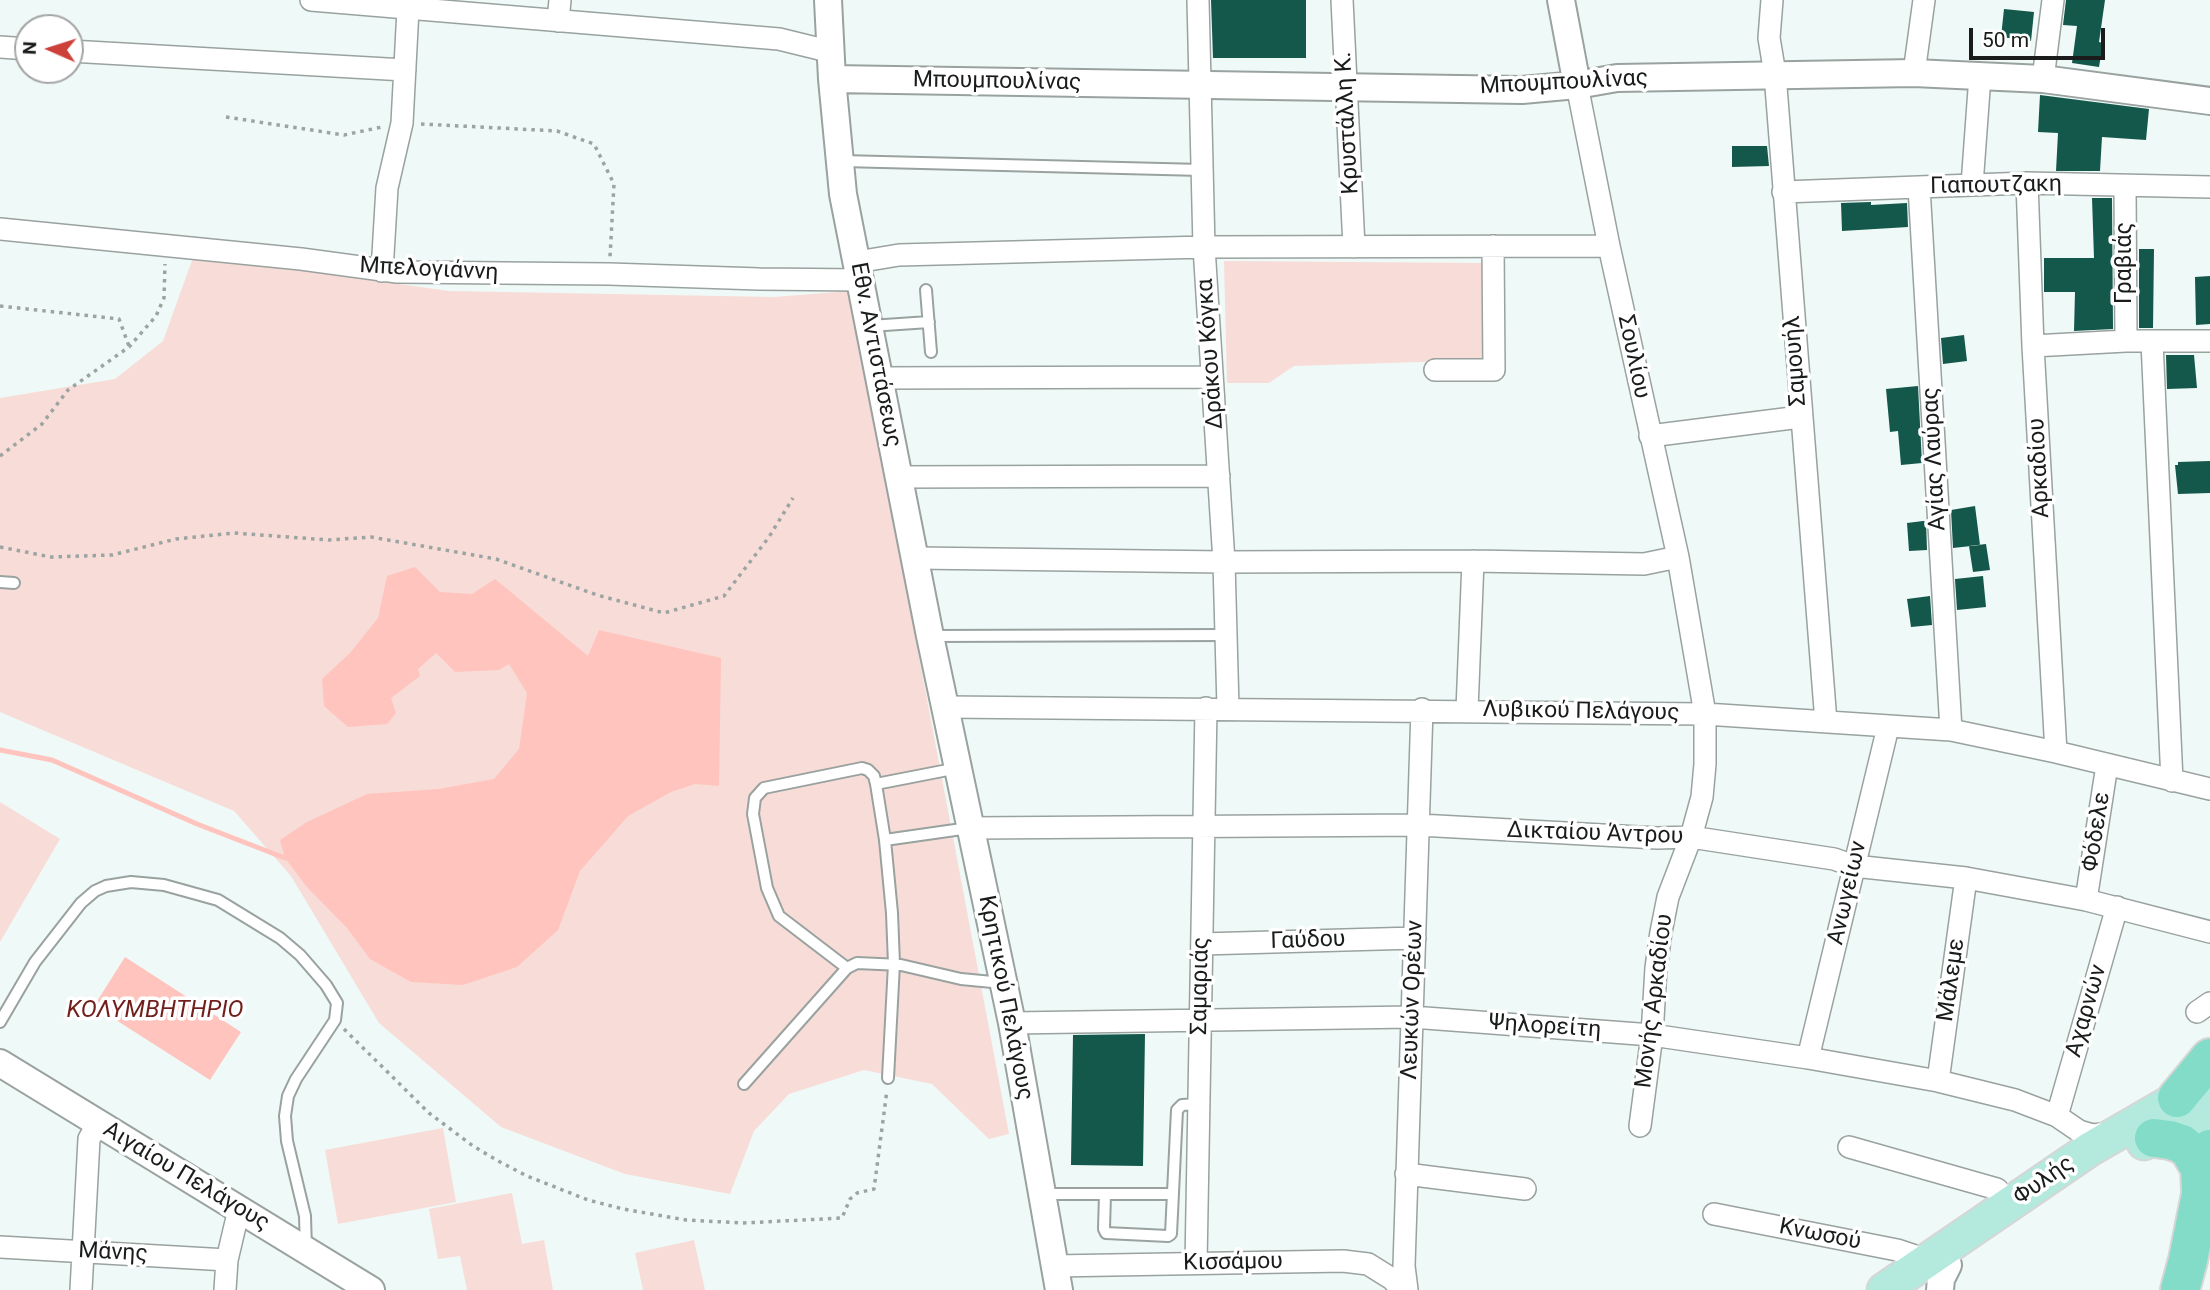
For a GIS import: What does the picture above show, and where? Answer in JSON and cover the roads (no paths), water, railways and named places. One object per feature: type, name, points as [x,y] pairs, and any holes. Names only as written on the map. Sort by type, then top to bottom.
[{"type":"highway","points":[[2177,1098],[2210,1059]]},
{"type":"highway","points":[[2138,1134],[2170,1140],[2182,1144],[2190,1151],[2200,1168],[2201,1191]]},
{"type":"highway","points":[[2180,1290],[2210,1149]]},
{"type":"main road","name":"Φυλής","points":[[1884,1290],[1931,1277],[2095,1167],[2138,1134],[2177,1098],[2210,1080]]},
{"type":"main road","name":"Φυλής","points":[[1931,1277],[2010,1204],[2057,1172],[2138,1134],[2210,1116]]},
{"type":"street","points":[[311,0],[374,3],[408,9],[559,10],[779,39],[832,52]]},
{"type":"street","name":"Εθν. Αντιστάσεως","points":[[828,0],[839,161],[945,707]]},
{"type":"street","name":"Δράκου Κόγκα","points":[[1198,0],[1204,247],[1224,562],[1228,708]]},
{"type":"street","name":"Κρυστάλλη Κ.","points":[[1342,0],[1354,247]]},
{"type":"street","name":"Σουλίου","points":[[1561,0],[1609,246],[1678,557],[1705,714]]},
{"type":"street","name":"Σαμουήλ","points":[[1772,0],[1769,38],[1775,74],[1826,722]]},
{"type":"street","points":[[1914,73],[1924,0]]},
{"type":"street","points":[[2043,79],[2053,0]]},
{"type":"street","points":[[382,271],[387,188],[402,123],[408,9]]},
{"type":"street","points":[[84,52],[405,70]]},
{"type":"street","name":"Μπουμπουλίνας","points":[[832,79],[1521,90],[1618,78],[1914,73],[2043,79],[2210,101]]},
{"type":"street","points":[[1972,185],[1980,76]]},
{"type":"street","name":"Γιαπουτζακη","points":[[1783,192],[2027,183],[2210,187]]},
{"type":"street","name":"Αρκαδίου","points":[[2027,183],[2033,346],[2056,752]]},
{"type":"street","name":"Γραβιάς","points":[[2125,186],[2126,341]]},
{"type":"street","name":"Αγίας Λαύρας","points":[[1919,187],[1951,730]]},
{"type":"street","name":"Μπελογιάννη","points":[[0,229],[300,259],[382,271],[759,279],[859,271],[899,255],[1204,247],[1609,246]]},
{"type":"street","points":[[1434,370],[1494,370],[1493,246]]},
{"type":"street","points":[[2033,346],[2126,341],[2210,341]]},
{"type":"street","points":[[2152,342],[2172,781]]},
{"type":"street","points":[[880,378],[1212,377]]},
{"type":"street","points":[[1650,436],[1800,417]]},
{"type":"street","points":[[899,477],[1219,476]]},
{"type":"street","points":[[916,558],[1644,564],[1678,557]]},
{"type":"street","points":[[1467,710],[1473,561]]},
{"type":"street","name":"Λυβικού Πελάγους","points":[[945,707],[1422,709],[1705,714],[1951,730],[2210,789]]},
{"type":"street","name":"Κρητικού Πελάγους","points":[[945,707],[1012,1023],[1056,1278]]},
{"type":"street","name":"Σαμαριάς","points":[[1196,1264],[1206,708]]},
{"type":"street","name":"Λευκών Ορέων","points":[[1405,1290],[1406,1174],[1422,709]]},
{"type":"street","name":"Μονής Αρκαδίου","points":[[1640,1126],[1652,1035],[1656,968],[1668,897],[1691,837],[1702,797],[1705,714]]},
{"type":"street","name":"Ανωγείων","points":[[1808,1058],[1888,727]]},
{"type":"street","name":"Φόδελε","points":[[2086,900],[2107,765]]},
{"type":"street","name":"Δικταίου Άντρου","points":[[971,828],[1419,825],[1657,838],[1691,837],[1835,859],[1854,866],[1966,878],[2086,900],[2210,932]]},
{"type":"street","name":"Μάλεμε","points":[[1938,1082],[1966,878]]},
{"type":"street","name":"Αχαρνών","points":[[2062,1119],[2117,907]]},
{"type":"street","name":"Γαύδου","points":[[1202,944],[1415,938]]},
{"type":"street","name":"Ψηλορείτη","points":[[1012,1023],[1412,1017],[1652,1035],[1808,1058],[1938,1082],[2015,1100],[2093,1135],[2138,1134]]},
{"type":"street","name":"Αιγαίου Πελάγους","points":[[0,1063],[371,1290]]},
{"type":"street","points":[[2057,1172],[2067,1162],[2071,1149],[2072,1135],[2062,1119]]},
{"type":"street","points":[[81,1290],[89,1139],[98,1123]]},
{"type":"street","points":[[1849,1147],[1997,1189],[2010,1204]]},
{"type":"street","points":[[1406,1174],[1525,1189]]},
{"type":"street","points":[[225,1290],[227,1260],[239,1209]]},
{"type":"street","name":"Κνωσού","points":[[1714,1214],[1897,1250],[1912,1255],[1931,1277]]},
{"type":"street","name":"Μάνης","points":[[0,1247],[227,1260]]},
{"type":"street","name":"Κισσάμου","points":[[1056,1278],[1196,1264],[1343,1261],[1368,1264],[1405,1290]]},
{"type":"lane","points":[[839,161],[1202,170]]},
{"type":"lane","points":[[926,290],[931,352]]},
{"type":"lane","points":[[870,327],[929,322]]},
{"type":"lane","points":[[0,582],[14,583]]},
{"type":"lane","points":[[930,636],[1227,635]]},
{"type":"lane","points":[[847,968],[779,916],[767,888],[753,814],[755,798],[764,788],[862,768],[874,776],[885,840],[894,964],[888,1078]]},
{"type":"lane","points":[[876,784],[958,768]]},
{"type":"lane","points":[[885,840],[971,828]]},
{"type":"lane","points":[[0,1022],[35,962],[81,903],[106,886],[131,882],[164,885],[218,900],[280,938],[300,955],[326,985],[337,1003],[335,1020],[296,1079],[288,1096],[285,1116],[287,1141],[305,1216],[306,1250]]},
{"type":"lane","points":[[744,1083],[847,968],[857,963],[894,964],[961,979],[1003,983]]},
{"type":"lane","points":[[1105,1194],[1106,1233],[1168,1236],[1172,1230],[1177,1110],[1182,1105],[1199,1104]]},
{"type":"lane","points":[[1042,1194],[1173,1195]]},
{"type":"water","points":[[415,567],[440,592],[472,594],[495,579],[588,656],[599,630],[721,658],[719,786],[695,784],[671,792],[628,816],[580,871],[558,930],[517,967],[463,985],[411,982],[370,959],[347,928],[306,886],[285,858],[280,840],[307,822],[367,794],[439,789],[494,779],[519,749],[527,693],[509,664],[499,670],[455,672],[436,653],[418,669],[420,676],[391,698],[396,713],[387,724],[348,727],[324,706],[322,679],[350,653],[378,618],[387,576]]},
{"type":"water","name":"ΚΟΛΥΜΒΗΤΗΡΙΟ","points":[[125,957],[241,1032],[210,1080],[94,1006]]},
{"type":"waterway","points":[[0,750],[52,760],[197,824],[285,858]]}]
